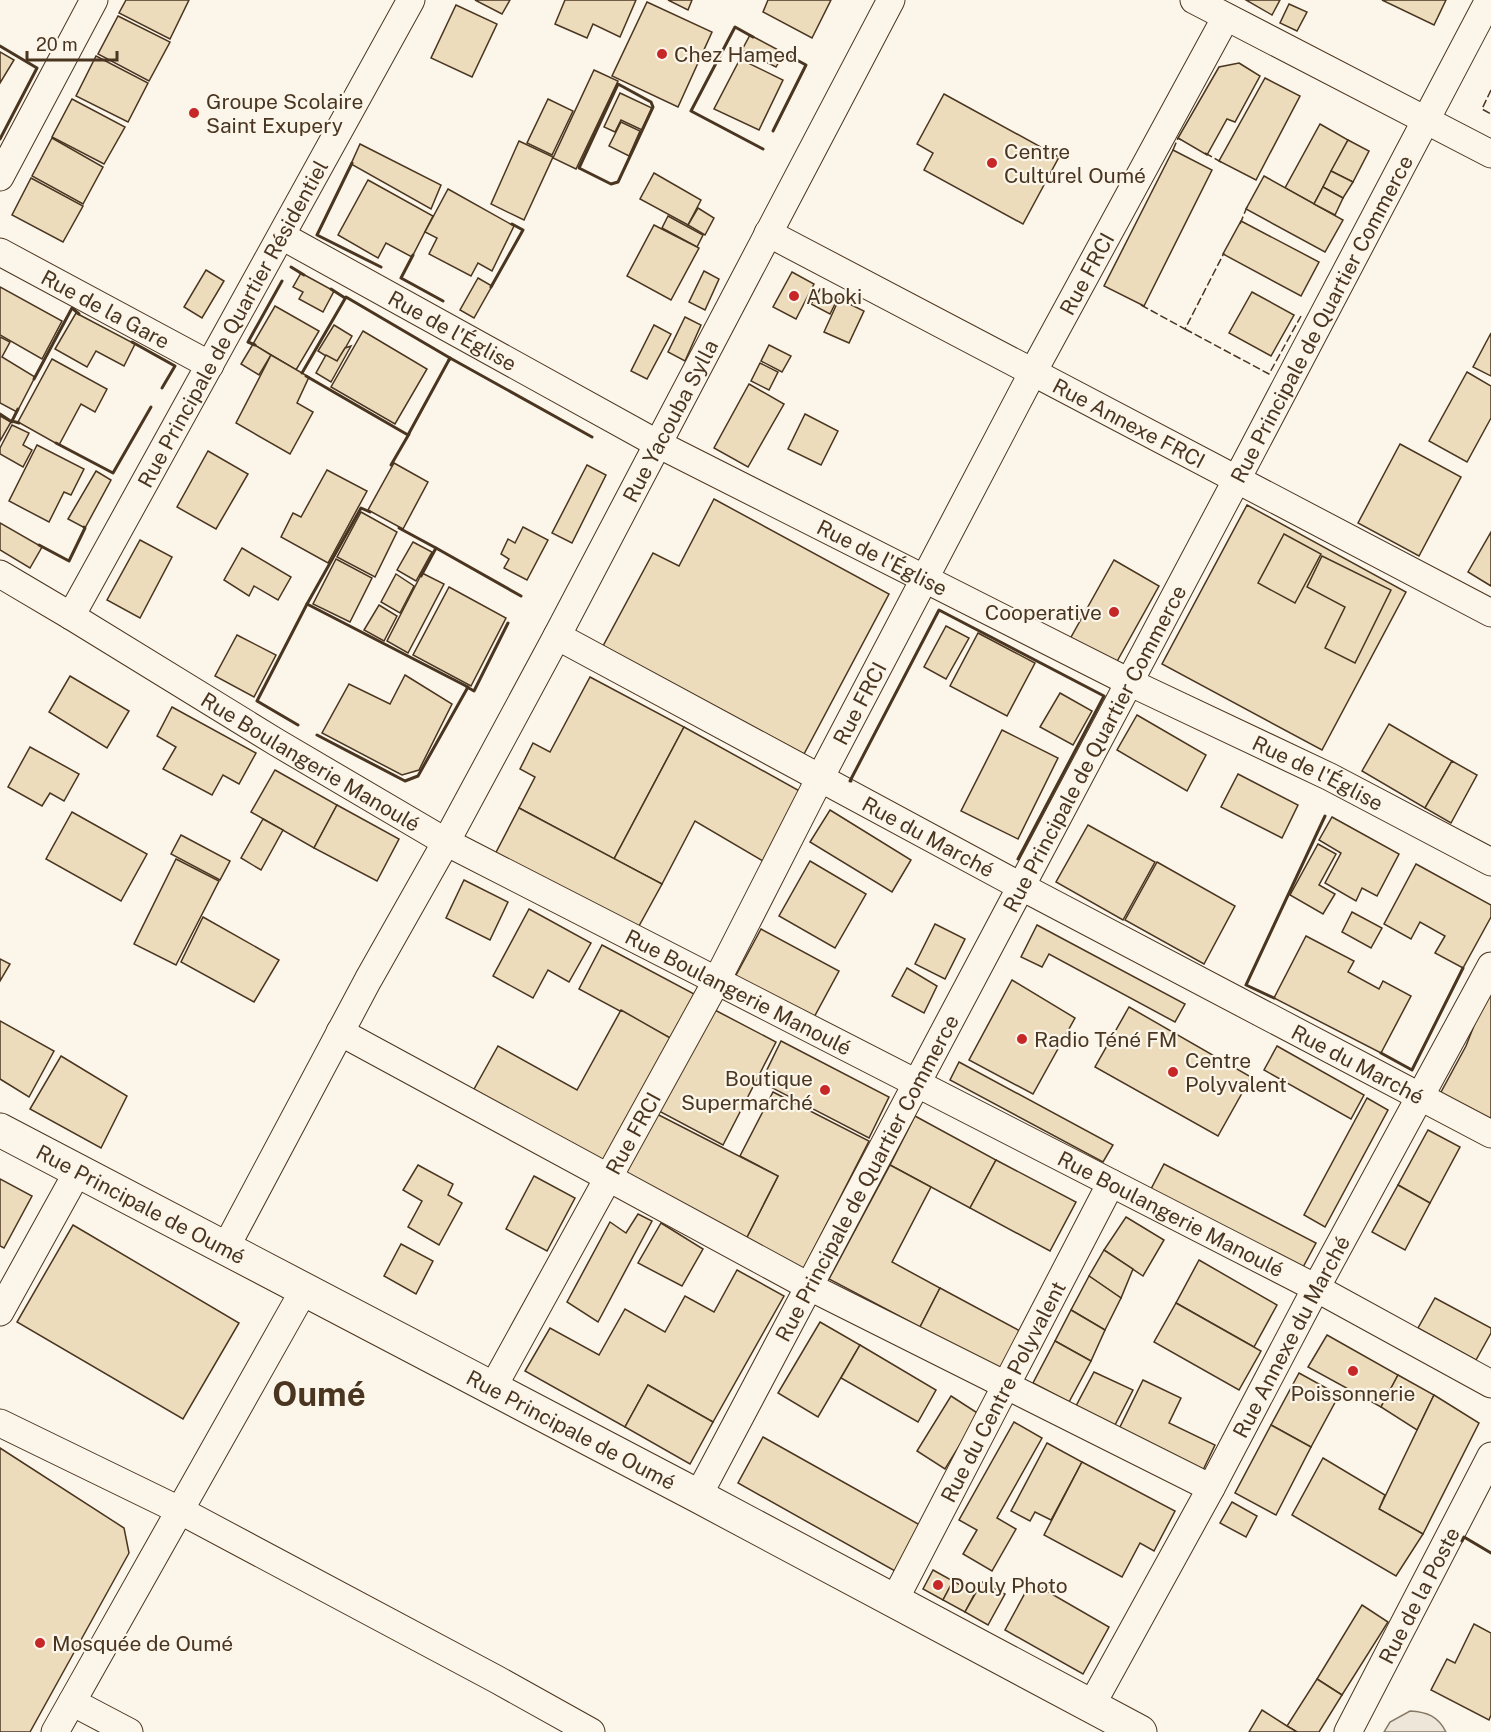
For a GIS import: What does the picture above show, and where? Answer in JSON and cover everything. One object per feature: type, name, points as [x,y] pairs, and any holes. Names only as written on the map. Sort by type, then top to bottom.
[{"type":"main road","name":"Rue Principale de Oumé","points":[[0,1130],[698,1496],[1140,1732]]},
{"type":"street","points":[[0,177],[94,0]]},
{"type":"street","name":"Rue Principale de Quartier Résidentiel","points":[[71,616],[411,0]]},
{"type":"street","name":"Rue Yacouba Sylla","points":[[225,1247],[557,636],[891,0]]},
{"type":"street","points":[[1194,0],[1491,154]]},
{"type":"street","name":"Rue Principale de Quartier Commerce","points":[[698,1496],[1238,479],[1489,0]]},
{"type":"street","name":"Rue FRCI","points":[[492,1389],[716,982],[1033,372],[1226,17]]},
{"type":"street","name":"Rue Annexe FRCI","points":[[768,233],[1491,613]]},
{"type":"street","name":"Rue de l'Église","points":[[282,237],[658,444],[1129,682],[1330,777],[1491,862]]},
{"type":"street","name":"Rue de la Gare","points":[[0,252],[210,365]]},
{"type":"street","name":"Rue Boulangerie Manoulé","points":[[0,574],[276,742],[446,842],[1316,1288],[1491,1384]]},
{"type":"street","name":"Rue du Marché","points":[[557,636],[1022,887],[1491,1134]]},
{"type":"street","name":"Rue Annexe du Marché","points":[[1091,1706],[1211,1488],[1316,1288],[1491,966]]},
{"type":"street","points":[[340,1032],[810,1287],[1211,1488]]},
{"type":"street","points":[[0,1312],[78,1171]]},
{"type":"street","name":"Rue du Centre Polyvalent","points":[[894,1601],[1111,1184]]},
{"type":"street","points":[[55,1732],[304,1290]]},
{"type":"street","points":[[0,1422],[181,1511],[591,1732]]},
{"type":"street","name":"Rue de la Poste","points":[[1348,1732],[1491,1456]]},
{"type":"street","points":[[72,1702],[129,1732]]},
{"type":"shaded area","points":[[1410,1711],[1422,1712],[1431,1716],[1446,1732],[1384,1732],[1390,1722]]},
{"type":"building","points":[[126,0],[189,0],[170,39],[119,13]]},
{"type":"building","points":[[475,0],[510,0],[502,14]]},
{"type":"building","points":[[565,0],[636,0],[620,37],[593,24],[587,38],[555,24]]},
{"type":"building","points":[[668,0],[692,0],[688,10]]},
{"type":"building","points":[[768,0],[831,0],[812,38],[763,12]]},
{"type":"building","points":[[1246,0],[1280,0],[1272,15]]},
{"type":"building","points":[[1382,0],[1446,0],[1434,25]]},
{"type":"building","name":"Chez Hamed","points":[[647,2],[712,32],[678,107],[612,76]]},
{"type":"building","points":[[1289,4],[1307,12],[1297,31],[1280,23]]},
{"type":"building","points":[[456,5],[497,24],[472,77],[431,58]]},
{"type":"building","points":[[118,16],[170,42],[149,81],[98,54]]},
{"type":"building","points":[[750,35],[784,53],[776,67],[742,50]]},
{"type":"building","points":[[0,52],[14,60],[0,83]]},
{"type":"building","points":[[96,56],[148,83],[128,122],[76,96]]},
{"type":"building","points":[[740,59],[783,80],[759,130],[714,109]]},
{"type":"building","points":[[1239,63],[1260,76],[1235,122],[1227,119],[1207,155],[1178,138],[1219,67]]},
{"type":"building","points":[[594,70],[618,81],[576,169],[553,158]]},
{"type":"building","points":[[1265,78],[1300,96],[1256,180],[1219,161]]},
{"type":"building","points":[[620,93],[652,108],[642,130],[621,120],[615,132],[604,127]]},
{"type":"building","name":"Centre Culturel Oumé","points":[[944,94],[1059,157],[1023,224],[924,170],[933,153],[917,144]]},
{"type":"building","points":[[72,99],[125,127],[104,164],[52,137]]},
{"type":"building","points":[[548,99],[573,111],[552,155],[527,143]]},
{"type":"building","points":[[621,122],[640,131],[629,156],[609,146]]},
{"type":"building","points":[[1320,124],[1348,140],[1314,204],[1285,188]]},
{"type":"building","points":[[52,138],[103,167],[83,204],[32,176]]},
{"type":"building","points":[[1348,140],[1369,151],[1353,182],[1331,171]]},
{"type":"building","points":[[519,141],[553,157],[524,220],[491,204]]},
{"type":"building","points":[[360,144],[441,185],[431,209],[351,164]]},
{"type":"building","points":[[1173,150],[1212,170],[1144,306],[1104,286]]},
{"type":"building","points":[[1331,171],[1353,182],[1343,198],[1323,187]]},
{"type":"building","points":[[654,173],[701,200],[688,225],[640,199]]},
{"type":"building","points":[[1264,176],[1343,220],[1325,252],[1246,209]]},
{"type":"building","points":[[31,178],[83,206],[63,242],[12,215]]},
{"type":"building","points":[[368,180],[433,216],[412,257],[386,243],[378,258],[338,235]]},
{"type":"building","points":[[1323,187],[1343,198],[1335,215],[1314,204]]},
{"type":"building","points":[[448,189],[514,226],[492,271],[478,263],[471,276],[429,254],[437,238],[425,232]]},
{"type":"building","points":[[698,208],[714,218],[705,235],[688,225]]},
{"type":"building","points":[[668,216],[703,235],[697,247],[662,228]]},
{"type":"building","points":[[1241,221],[1319,262],[1301,296],[1223,254]]},
{"type":"building","points":[[654,225],[699,248],[671,300],[627,276]]},
{"type":"building","points":[[206,270],[224,281],[202,318],[184,307]]},
{"type":"building","points":[[704,271],[719,279],[705,310],[689,302]]},
{"type":"building","name":"Aboki","points":[[792,272],[814,284],[796,319],[773,307]]},
{"type":"building","points":[[301,273],[334,291],[323,312],[299,299],[303,292],[293,287]]},
{"type":"building","points":[[478,278],[492,286],[474,318],[460,310]]},
{"type":"building","points":[[0,287],[62,321],[42,359],[0,335]]},
{"type":"building","points":[[820,289],[838,298],[830,314],[811,304]]},
{"type":"building","points":[[1252,292],[1294,315],[1271,356],[1229,333]]},
{"type":"building","points":[[839,299],[864,311],[849,343],[824,332]]},
{"type":"building","points":[[275,306],[319,331],[296,370],[253,344]]},
{"type":"building","points":[[76,313],[135,344],[124,366],[96,351],[87,367],[55,349]]},
{"type":"building","points":[[685,317],[701,325],[685,361],[668,352]]},
{"type":"building","points":[[334,325],[352,336],[337,363],[318,351]]},
{"type":"building","points":[[654,325],[671,334],[647,379],[631,371]]},
{"type":"building","points":[[363,331],[427,369],[395,424],[331,387]]},
{"type":"building","points":[[1491,333],[1491,376],[1473,367]]},
{"type":"building","points":[[0,337],[10,342],[2,357],[35,377],[17,412],[0,403]]},
{"type":"building","points":[[253,344],[271,355],[259,375],[241,364]]},
{"type":"building","points":[[769,345],[791,356],[782,372],[761,361]]},
{"type":"building","points":[[351,346],[331,382],[316,373],[326,355],[337,361],[345,348]]},
{"type":"building","points":[[271,355],[309,377],[297,403],[313,412],[290,454],[236,423]]},
{"type":"building","points":[[52,359],[107,389],[95,412],[81,404],[59,445],[18,422]]},
{"type":"building","points":[[760,363],[778,372],[769,390],[751,381]]},
{"type":"building","points":[[1467,372],[1491,386],[1491,418],[1467,462],[1429,441]]},
{"type":"building","points":[[749,384],[784,404],[748,467],[714,448]]},
{"type":"building","points":[[805,414],[838,431],[821,465],[788,449]]},
{"type":"building","points":[[0,416],[11,422],[0,441]]},
{"type":"building","points":[[12,425],[29,433],[23,445],[32,450],[23,467],[0,454],[0,448]]},
{"type":"building","points":[[1400,444],[1461,477],[1419,556],[1358,523]]},
{"type":"building","points":[[37,445],[84,469],[71,495],[64,492],[49,522],[9,501]]},
{"type":"building","points":[[208,451],[248,474],[216,529],[177,507]]},
{"type":"building","points":[[394,463],[428,482],[403,529],[368,510]]},
{"type":"building","points":[[587,465],[606,475],[572,543],[552,533]]},
{"type":"building","points":[[327,470],[367,491],[328,563],[281,537],[293,513],[301,517]]},
{"type":"building","points":[[96,471],[111,480],[85,528],[68,519]]},
{"type":"building","points":[[714,499],[889,594],[804,754],[603,646],[653,553],[679,566]]},
{"type":"building","points":[[1247,505],[1406,592],[1322,750],[1162,664]]},
{"type":"building","points":[[361,512],[397,532],[375,577],[337,557]]},
{"type":"building","points":[[0,523],[42,547],[30,568],[0,550]]},
{"type":"building","points":[[523,527],[548,540],[527,580],[504,568],[509,559],[501,554],[508,539],[515,543]]},
{"type":"building","points":[[1491,532],[1491,586],[1468,572]]},
{"type":"building","points":[[1284,534],[1321,554],[1295,603],[1258,583]]},
{"type":"building","points":[[140,540],[172,557],[140,618],[107,600]]},
{"type":"building","points":[[413,542],[432,552],[416,581],[397,570]]},
{"type":"building","points":[[242,548],[291,577],[278,600],[254,586],[249,596],[224,580]]},
{"type":"building","points":[[1322,556],[1391,590],[1355,663],[1325,648],[1345,607],[1307,587]]},
{"type":"building","points":[[336,559],[372,578],[350,622],[313,604]]},
{"type":"building","name":"Cooperative","points":[[1114,560],[1159,586],[1115,665],[1070,639]]},
{"type":"building","points":[[422,573],[444,584],[408,653],[387,641]]},
{"type":"building","points":[[396,574],[414,586],[400,613],[381,602]]},
{"type":"building","points":[[449,587],[506,618],[471,686],[413,655]]},
{"type":"building","points":[[379,605],[397,616],[384,641],[364,630]]},
{"type":"building","points":[[946,626],[969,638],[946,679],[924,667]]},
{"type":"building","points":[[978,633],[1035,663],[1007,716],[950,686]]},
{"type":"building","points":[[237,635],[276,655],[254,697],[215,676]]},
{"type":"building","points":[[405,675],[452,704],[419,770],[402,775],[322,733],[349,684],[390,704]]},
{"type":"building","points":[[70,676],[129,711],[107,748],[49,712]]},
{"type":"building","points":[[590,677],[684,727],[614,859],[519,808],[535,777],[520,769],[533,743],[550,752]]},
{"type":"building","points":[[1060,693],[1092,711],[1073,745],[1040,727]]},
{"type":"building","points":[[172,707],[256,753],[239,784],[223,775],[212,795],[163,769],[176,747],[157,736]]},
{"type":"building","points":[[1137,715],[1206,755],[1187,791],[1117,750]]},
{"type":"building","points":[[1389,724],[1452,761],[1425,808],[1362,771]]},
{"type":"building","points":[[684,727],[805,794],[768,864],[695,821],[662,884],[614,859]]},
{"type":"building","points":[[1002,730],[1058,758],[1018,839],[961,811]]},
{"type":"building","points":[[30,747],[79,774],[64,801],[50,793],[42,806],[8,787]]},
{"type":"building","points":[[1452,761],[1477,775],[1451,823],[1425,808]]},
{"type":"building","points":[[275,770],[337,805],[314,848],[251,812]]},
{"type":"building","points":[[1238,774],[1298,805],[1282,838],[1221,807]]},
{"type":"building","points":[[337,805],[399,839],[377,881],[314,848]]},
{"type":"building","points":[[519,808],[662,884],[634,935],[491,862]]},
{"type":"building","points":[[830,810],[911,860],[892,892],[810,842]]},
{"type":"building","points":[[72,812],[147,854],[121,901],[46,859]]},
{"type":"building","points":[[1332,817],[1399,854],[1377,896],[1362,888],[1356,901],[1325,883],[1341,853],[1319,840]]},
{"type":"building","points":[[263,819],[283,830],[261,870],[241,858]]},
{"type":"building","points":[[1088,825],[1155,862],[1123,920],[1056,882]]},
{"type":"building","points":[[181,835],[230,861],[220,880],[171,854]]},
{"type":"building","points":[[1318,844],[1336,854],[1319,885],[1335,894],[1323,914],[1290,895]]},
{"type":"building","points":[[176,859],[219,881],[176,965],[134,944]]},
{"type":"building","points":[[810,861],[866,894],[835,948],[779,916]]},
{"type":"building","points":[[1157,862],[1235,906],[1204,964],[1125,920]]},
{"type":"building","points":[[1416,864],[1491,905],[1491,917],[1463,968],[1435,953],[1445,936],[1420,922],[1411,939],[1384,924]]},
{"type":"building","points":[[464,880],[508,902],[490,940],[446,918]]},
{"type":"building","points":[[529,909],[591,943],[569,982],[548,970],[533,998],[493,976]]},
{"type":"building","points":[[1352,912],[1382,928],[1371,948],[1342,932]]},
{"type":"building","points":[[203,917],[279,960],[254,1002],[181,962]]},
{"type":"building","points":[[935,924],[965,939],[945,979],[915,964]]},
{"type":"building","points":[[1037,925],[1185,1004],[1175,1022],[1049,954],[1042,967],[1021,957]]},
{"type":"building","points":[[761,929],[839,971],[812,1021],[734,979]]},
{"type":"building","points":[[1306,936],[1354,961],[1348,972],[1379,989],[1383,981],[1411,996],[1381,1053],[1274,998]]},
{"type":"building","points":[[602,945],[696,995],[672,1039],[579,989]]},
{"type":"building","points":[[0,959],[10,964],[0,981]]},
{"type":"building","points":[[907,968],[937,986],[924,1013],[892,996]]},
{"type":"building","name":"Radio Téné FM","points":[[1012,980],[1075,1018],[1033,1094],[969,1060]]},
{"type":"building","points":[[1491,991],[1491,1121],[1440,1094],[1466,1046],[1479,1013]]},
{"type":"building","name":"Centre Polyvalent","points":[[1129,1007],[1251,1077],[1218,1136],[1095,1067]]},
{"type":"building","points":[[711,1008],[776,1042],[723,1145],[657,1110]]},
{"type":"building","points":[[621,1010],[672,1039],[605,1164],[473,1091],[498,1046],[577,1090]]},
{"type":"building","points":[[0,1021],[54,1051],[29,1097],[0,1079]]},
{"type":"building","name":"Boutique Supermarché","points":[[781,1041],[889,1097],[869,1138],[761,1082]]},
{"type":"building","points":[[1277,1046],[1364,1095],[1351,1119],[1264,1070]]},
{"type":"building","points":[[61,1056],[127,1096],[101,1148],[30,1109]]},
{"type":"building","points":[[959,1062],[1113,1145],[1103,1162],[950,1080]]},
{"type":"building","points":[[773,1092],[869,1141],[802,1272],[744,1243],[778,1176],[740,1156]]},
{"type":"building","points":[[1367,1098],[1388,1110],[1325,1227],[1304,1215]]},
{"type":"building","points":[[653,1112],[778,1176],[744,1243],[619,1178]]},
{"type":"building","points":[[915,1116],[996,1160],[970,1208],[890,1165]]},
{"type":"building","points":[[1428,1130],[1460,1147],[1430,1203],[1398,1185]]},
{"type":"building","points":[[996,1160],[1076,1202],[1050,1251],[970,1208]]},
{"type":"building","points":[[1164,1164],[1316,1243],[1302,1269],[1150,1191]]},
{"type":"building","points":[[418,1165],[453,1184],[448,1195],[462,1203],[439,1245],[408,1227],[422,1201],[403,1190]]},
{"type":"building","points":[[890,1165],[931,1187],[892,1262],[940,1288],[920,1327],[829,1279]]},
{"type":"building","points":[[534,1176],[575,1198],[547,1251],[506,1229]]},
{"type":"building","points":[[0,1179],[32,1196],[4,1248],[0,1246]]},
{"type":"building","points":[[1398,1185],[1430,1203],[1405,1250],[1372,1232]]},
{"type":"building","points":[[638,1214],[652,1221],[598,1322],[567,1302],[610,1222],[626,1233]]},
{"type":"building","points":[[1126,1217],[1164,1240],[1143,1276],[1104,1250]]},
{"type":"building","points":[[661,1223],[703,1249],[682,1286],[638,1263]]},
{"type":"building","points":[[73,1225],[239,1323],[183,1419],[17,1322]]},
{"type":"building","points":[[401,1244],[433,1261],[416,1294],[384,1276]]},
{"type":"building","points":[[1104,1250],[1133,1269],[1121,1298],[1089,1276]]},
{"type":"building","points":[[1199,1260],[1277,1305],[1254,1347],[1176,1303]]},
{"type":"building","points":[[737,1270],[784,1296],[713,1422],[648,1385],[625,1427],[525,1371],[550,1328],[599,1355],[625,1309],[665,1332],[685,1296],[714,1312]]},
{"type":"building","points":[[1089,1276],[1121,1298],[1105,1330],[1071,1310]]},
{"type":"building","points":[[940,1288],[1020,1331],[999,1370],[920,1327]]},
{"type":"building","points":[[1435,1298],[1491,1328],[1491,1333],[1476,1360],[1418,1328]]},
{"type":"building","points":[[1176,1303],[1261,1351],[1239,1390],[1154,1342]]},
{"type":"building","points":[[1071,1310],[1105,1330],[1091,1361],[1055,1341]]},
{"type":"building","points":[[820,1322],[860,1345],[818,1417],[778,1393]]},
{"type":"building","name":"Poissonnerie","points":[[1327,1335],[1398,1375],[1381,1407],[1308,1367]]},
{"type":"building","points":[[1055,1341],[1091,1361],[1069,1402],[1033,1383]]},
{"type":"building","points":[[860,1345],[936,1390],[918,1422],[841,1378]]},
{"type":"building","points":[[1094,1372],[1133,1390],[1115,1425],[1076,1406]]},
{"type":"building","points":[[1299,1373],[1339,1395],[1311,1447],[1271,1425]]},
{"type":"building","points":[[1398,1375],[1434,1395],[1417,1430],[1381,1407]]},
{"type":"building","points":[[1143,1380],[1181,1398],[1169,1423],[1215,1445],[1203,1470],[1119,1429]]},
{"type":"building","points":[[648,1385],[713,1422],[690,1464],[625,1427]]},
{"type":"building","points":[[1434,1395],[1479,1423],[1423,1534],[1379,1509]]},
{"type":"building","points":[[951,1396],[979,1414],[945,1469],[917,1451]]},
{"type":"building","points":[[1014,1422],[1042,1438],[997,1518],[1016,1529],[992,1571],[963,1554],[977,1530],[959,1520]]},
{"type":"building","points":[[1271,1425],[1311,1447],[1276,1515],[1235,1493]]},
{"type":"building","points":[[763,1437],[920,1525],[895,1571],[738,1483]]},
{"type":"building","points":[[1047,1443],[1082,1462],[1051,1520],[1035,1512],[1030,1521],[1011,1511]]},
{"type":"building","name":"Mosquée de Oumé","points":[[0,1448],[124,1528],[129,1553],[30,1732],[0,1732]]},
{"type":"building","points":[[1323,1458],[1385,1495],[1379,1509],[1423,1534],[1396,1576],[1292,1515]]},
{"type":"building","points":[[1082,1462],[1175,1511],[1154,1551],[1140,1543],[1122,1577],[1044,1535]]},
{"type":"building","points":[[1232,1502],[1257,1516],[1246,1537],[1220,1523]]},
{"type":"building","name":"Douly Photo","points":[[933,1570],[953,1581],[943,1600],[923,1589]]},
{"type":"building","points":[[953,1581],[975,1593],[965,1612],[943,1600]]},
{"type":"building","points":[[982,1582],[1005,1594],[988,1625],[965,1612]]},
{"type":"building","points":[[1031,1582],[1109,1627],[1083,1674],[1005,1630]]},
{"type":"building","points":[[1362,1605],[1388,1622],[1342,1695],[1317,1679]]},
{"type":"building","points":[[1474,1624],[1491,1633],[1491,1715],[1489,1720],[1431,1690],[1447,1659],[1455,1663]]},
{"type":"building","points":[[1317,1679],[1342,1695],[1319,1732],[1297,1732],[1287,1726]]},
{"type":"building","points":[[1262,1710],[1287,1726],[1297,1732],[1249,1732]]},
{"type":"fence","points":[[1491,90],[1482,109],[1491,114]]},
{"type":"fence","points":[[1173,150],[1178,138],[1181,140]]},
{"type":"fence","points":[[1205,153],[1221,162]]},
{"type":"fence","points":[[1240,224],[1247,207]]},
{"type":"fence","points":[[1141,305],[1185,329],[1224,253]]},
{"type":"fence","points":[[1185,329],[1269,374],[1301,316]]},
{"type":"wall","points":[[753,37],[735,27],[691,111],[763,149]]},
{"type":"wall","points":[[0,46],[37,68],[0,139]]},
{"type":"wall","points":[[773,131],[806,65],[782,52]]},
{"type":"wall","points":[[618,84],[651,102],[653,107],[618,182],[611,184],[579,168],[618,84]]},
{"type":"wall","points":[[352,163],[317,235],[381,267]]},
{"type":"wall","points":[[491,287],[523,230],[512,224]]},
{"type":"wall","points":[[413,255],[401,278],[443,301]]},
{"type":"wall","points":[[291,267],[304,275]]},
{"type":"wall","points":[[255,345],[248,342],[282,281]]},
{"type":"wall","points":[[331,289],[345,298]]},
{"type":"wall","points":[[302,373],[346,297],[450,358],[408,435],[306,376]]},
{"type":"wall","points":[[34,379],[72,308],[79,314]]},
{"type":"wall","points":[[132,342],[175,366],[162,388]]},
{"type":"wall","points":[[449,360],[450,358],[592,437]]},
{"type":"wall","points":[[56,443],[113,473],[151,407]]},
{"type":"wall","points":[[18,409],[12,421],[19,423]]},
{"type":"wall","points":[[0,414],[12,422]]},
{"type":"wall","points":[[391,465],[409,434]]},
{"type":"wall","points":[[307,604],[361,508],[370,512]]},
{"type":"wall","points":[[39,545],[69,561],[84,527]]},
{"type":"wall","points":[[399,528],[436,548]]},
{"type":"wall","points":[[421,576],[436,548],[521,596]]},
{"type":"wall","points":[[298,725],[257,701],[307,604],[468,687],[418,776],[405,781],[317,735]]},
{"type":"wall","points":[[851,781],[939,610],[1104,696],[1018,859]]},
{"type":"wall","points":[[467,687],[474,691],[508,623]]},
{"type":"wall","points":[[1274,998],[1246,985],[1325,816]]},
{"type":"wall","points":[[1381,1053],[1412,1070],[1463,968]]},
{"type":"wall","points":[[1462,1541],[1464,1537],[1491,1553]]},
{"type":"place","name":"Chez Hamed","points":[[662,54]]},
{"type":"place","name":"Groupe Scolaire Saint Exupery","points":[[194,113]]},
{"type":"place","name":"Centre Culturel Oumé","points":[[992,163]]},
{"type":"place","name":"Aboki","points":[[794,296]]},
{"type":"place","name":"Cooperative","points":[[1114,612]]},
{"type":"place","name":"Radio Téné FM","points":[[1022,1039]]},
{"type":"place","name":"Centre Polyvalent","points":[[1173,1072]]},
{"type":"place","name":"Boutique Supermarché","points":[[825,1090]]},
{"type":"place","name":"Poissonnerie","points":[[1353,1371]]},
{"type":"place","name":"Douly Photo","points":[[938,1585]]},
{"type":"place","name":"Mosquée de Oumé","points":[[40,1643]]},
{"type":"district","name":"Oumé","points":[[319,1394]]}]
